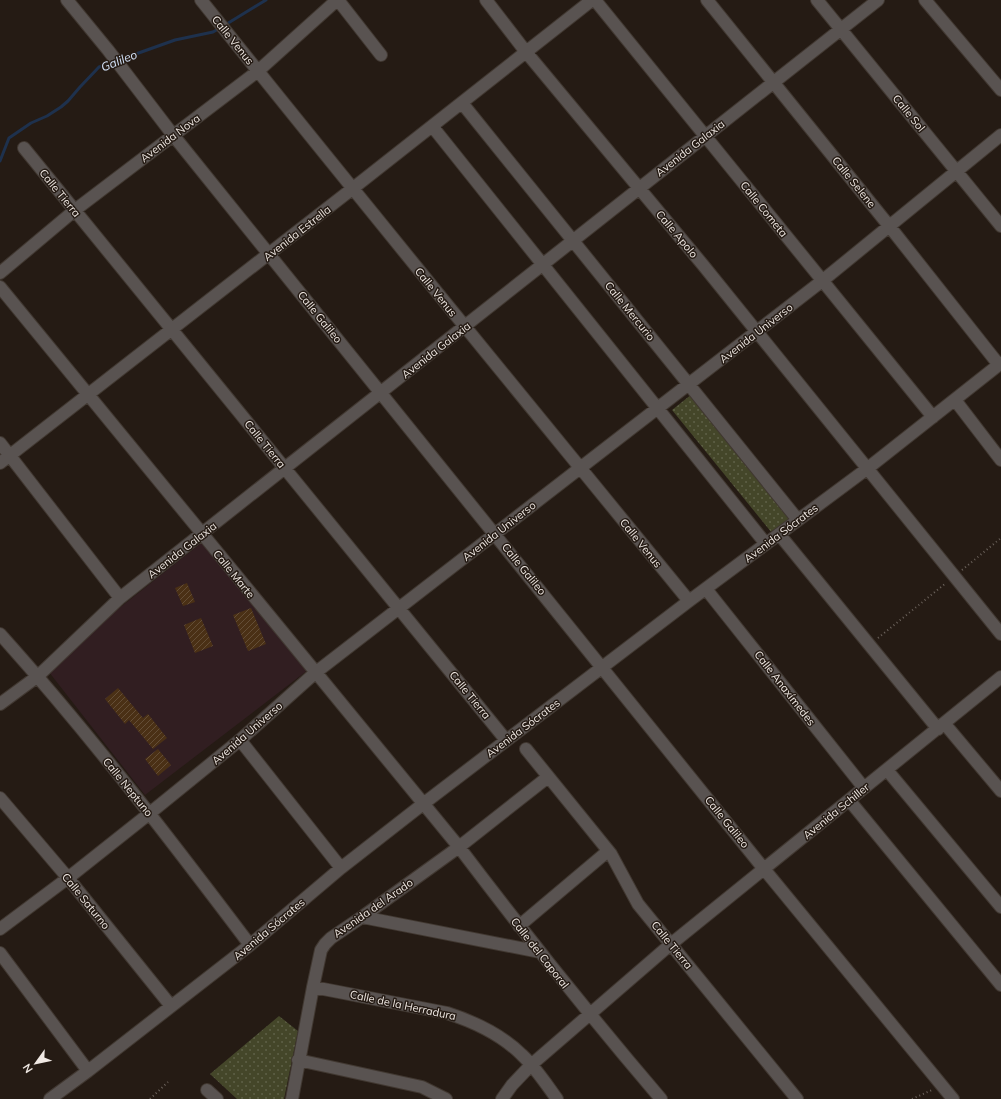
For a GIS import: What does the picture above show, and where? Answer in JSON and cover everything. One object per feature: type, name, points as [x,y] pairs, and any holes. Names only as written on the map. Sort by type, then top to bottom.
[{"type":"street","name":"Calle Galileo","points":[[67,0],[108,50],[173,135],[764,869],[944,1090],[953,1099]]},
{"type":"street","name":"Calle Venus","points":[[201,0],[352,190],[689,602]]},
{"type":"street","points":[[338,0],[381,55]]},
{"type":"street","name":"Avenida Nova","points":[[0,273],[75,210],[258,71],[338,0]]},
{"type":"street","name":"Calle Apolo","points":[[486,0],[526,52],[868,468],[1001,634]]},
{"type":"street","name":"Avenida Estrella","points":[[5,459],[352,190],[592,0]]},
{"type":"street","name":"Calle Cometa","points":[[595,0],[933,417]]},
{"type":"street","name":"Calle Selene","points":[[707,0],[1000,364]]},
{"type":"street","name":"Calle Sol","points":[[817,0],[1001,226]]},
{"type":"street","name":"Avenida Galaxia","points":[[0,704],[38,676],[120,598],[382,393],[878,0]]},
{"type":"street","points":[[925,0],[1001,90]]},
{"type":"street","name":"Calle Mercurio","points":[[462,103],[798,520]]},
{"type":"street","points":[[432,126],[766,544]]},
{"type":"street","name":"Avenida Universo","points":[[0,929],[150,814],[240,740],[315,673],[757,332],[1001,135]]},
{"type":"street","name":"Calle Tierra","points":[[24,148],[506,740]]},
{"type":"street","name":"Calle Marte","points":[[0,287],[423,804]]},
{"type":"street","name":"Avenida Sócrates","points":[[50,1099],[250,945],[341,868],[423,804],[868,468],[1000,364]]},
{"type":"street","points":[[955,400],[1001,460]]},
{"type":"street","points":[[0,443],[5,459],[120,598]]},
{"type":"street","points":[[779,534],[870,645],[941,726],[1001,791]]},
{"type":"street","name":"Calle Anaxímedes","points":[[706,589],[864,788]]},
{"type":"street","name":"Calle Neptuno","points":[[0,634],[38,676],[150,814],[250,945]]},
{"type":"street","name":"Avenida Schiller","points":[[502,1099],[512,1085],[531,1065],[671,944],[1001,677]]},
{"type":"street","points":[[240,740],[341,868]]},
{"type":"street","name":"Calle Tierra","points":[[526,749],[608,851],[638,904],[797,1099]]},
{"type":"street","points":[[887,770],[1001,907]]},
{"type":"street","name":"Avenida del Arado","points":[[292,1099],[312,987],[321,950],[325,944],[331,938],[459,847],[548,777]]},
{"type":"street","name":"Calle Saturno","points":[[0,798],[68,878],[171,1006]]},
{"type":"street","points":[[849,800],[1001,985]]},
{"type":"street","name":"Calle del Caporal","points":[[423,804],[459,847],[589,1014],[661,1099]]},
{"type":"street","points":[[519,926],[608,851]]},
{"type":"street","points":[[362,917],[540,952]]},
{"type":"street","points":[[0,953],[88,1071]]},
{"type":"street","name":"Calle de la Herradura","points":[[312,987],[447,1013],[468,1020],[502,1038],[522,1055],[557,1099]]},
{"type":"street","points":[[298,1060],[422,1087],[446,1099]]},
{"type":"street","points":[[207,1090],[217,1099]]},
{"type":"path","points":[[870,645],[1001,538]]},
{"type":"path","points":[[150,1099],[168,1082]]},
{"type":"path","points":[[912,1099],[944,1090]]},
{"type":"shaded area","points":[[205,540],[308,670],[145,795],[45,667]]},
{"type":"green space","points":[[692,394],[792,517],[772,533],[672,410]]},
{"type":"green space","points":[[279,1016],[298,1031],[284,1099],[237,1099],[210,1074]]},
{"type":"building","points":[[187,583],[195,602],[183,606],[175,588]]},
{"type":"building","points":[[251,608],[266,644],[248,651],[233,615]]},
{"type":"building","points":[[201,618],[213,646],[195,653],[184,625]]},
{"type":"building","points":[[118,688],[143,718],[148,714],[167,738],[153,749],[129,720],[125,724],[105,699]]},
{"type":"building","points":[[158,749],[171,765],[158,776],[145,759]]},
{"type":"waterway","name":"Galileo","points":[[225,25],[266,0]]},
{"type":"waterway","name":"Galileo","points":[[119,60],[175,40],[213,32],[220,28]]},
{"type":"waterway","name":"Galileo","points":[[0,161],[9,138],[31,123],[47,116],[61,107],[99,67],[114,62]]}]
